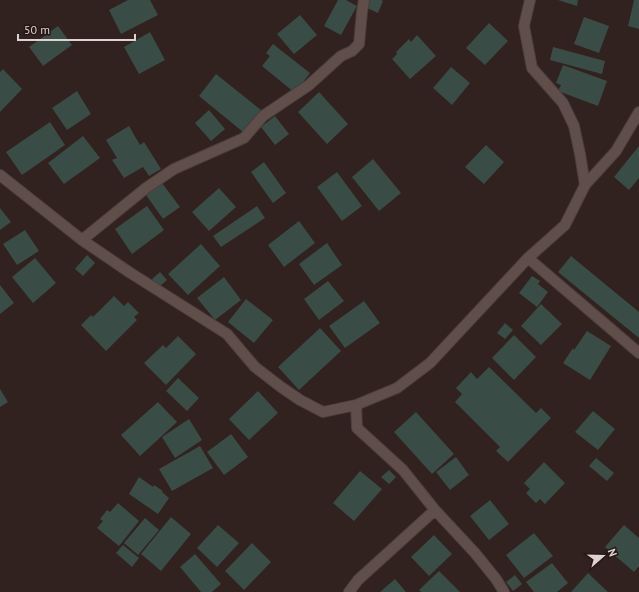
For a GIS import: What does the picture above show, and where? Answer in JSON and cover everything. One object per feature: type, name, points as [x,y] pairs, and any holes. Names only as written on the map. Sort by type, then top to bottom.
[{"type":"street","points":[[82,240],[146,188],[174,169],[244,138],[263,116],[309,85],[341,56],[352,51],[359,44],[364,0]]},
{"type":"street","points":[[530,0],[524,26],[532,68],[563,103],[574,126],[585,185]]},
{"type":"street","points":[[0,175],[82,240],[129,272],[227,334],[255,366],[300,400],[323,412],[356,405],[397,388],[430,363],[528,258],[565,225],[585,185],[616,151],[639,112]]},
{"type":"street","points":[[528,258],[638,351]]},
{"type":"street","points":[[356,405],[357,428],[402,470],[479,558],[496,579],[504,592]]},
{"type":"street","points":[[349,592],[358,580],[436,510]]},
{"type":"building","points":[[128,0],[150,0],[158,15],[121,34],[109,10]]},
{"type":"building","points":[[338,0],[346,0],[357,6],[341,35],[324,26]]},
{"type":"building","points":[[370,0],[383,1],[378,13],[367,8]]},
{"type":"building","points":[[558,0],[578,0],[577,6]]},
{"type":"building","points":[[634,0],[639,0],[639,29],[628,26]]},
{"type":"building","points":[[300,15],[317,35],[294,54],[277,34]]},
{"type":"building","points":[[584,17],[609,26],[599,53],[574,44]]},
{"type":"building","points":[[489,23],[508,41],[485,65],[466,48]]},
{"type":"building","points":[[58,26],[72,45],[43,66],[29,47]]},
{"type":"building","points":[[150,32],[165,60],[139,74],[124,47]]},
{"type":"building","points":[[417,35],[436,56],[410,79],[392,59],[397,54],[396,52],[409,39],[411,42]]},
{"type":"building","points":[[273,44],[310,73],[295,93],[262,66],[270,56],[266,53]]},
{"type":"building","points":[[553,47],[605,61],[602,74],[550,60]]},
{"type":"building","points":[[563,65],[607,81],[598,106],[558,91],[561,85],[556,83]]},
{"type":"building","points":[[451,67],[470,83],[452,105],[433,88]]},
{"type":"building","points":[[3,69],[22,89],[0,112],[0,72]]},
{"type":"building","points":[[216,74],[261,110],[243,132],[199,96]]},
{"type":"building","points":[[77,91],[91,114],[67,130],[52,108]]},
{"type":"building","points":[[319,92],[348,124],[327,144],[298,112]]},
{"type":"building","points":[[209,110],[225,129],[211,141],[195,123]]},
{"type":"building","points":[[275,116],[289,134],[275,145],[261,127]]},
{"type":"building","points":[[50,122],[65,145],[22,175],[6,152]]},
{"type":"building","points":[[129,126],[140,145],[144,142],[161,169],[149,176],[143,167],[124,178],[112,160],[117,158],[106,140]]},
{"type":"building","points":[[83,136],[100,158],[64,184],[48,163]]},
{"type":"building","points":[[486,145],[504,162],[484,184],[465,167]]},
{"type":"building","points":[[639,146],[639,178],[629,190],[614,177]]},
{"type":"building","points":[[373,159],[401,193],[379,211],[352,177]]},
{"type":"building","points":[[264,162],[286,193],[273,203],[251,172]]},
{"type":"building","points":[[337,172],[362,206],[342,221],[317,187]]},
{"type":"building","points":[[162,183],[180,207],[163,219],[146,195]]},
{"type":"building","points":[[219,188],[236,207],[209,231],[192,212]]},
{"type":"building","points":[[147,206],[164,230],[132,254],[115,229]]},
{"type":"building","points":[[257,206],[265,218],[221,247],[213,236]]},
{"type":"building","points":[[0,208],[11,222],[0,230]]},
{"type":"building","points":[[299,221],[315,243],[284,267],[268,245]]},
{"type":"building","points":[[25,230],[39,251],[17,265],[3,244]]},
{"type":"building","points":[[327,243],[342,265],[314,285],[299,264]]},
{"type":"building","points":[[201,244],[220,266],[188,295],[168,274]]},
{"type":"building","points":[[87,255],[95,263],[83,276],[75,269]]},
{"type":"building","points":[[571,256],[639,312],[639,338],[558,272]]},
{"type":"building","points":[[35,258],[56,283],[33,303],[12,277]]},
{"type":"building","points":[[160,272],[167,280],[159,287],[152,279]]},
{"type":"building","points":[[532,276],[540,281],[538,284],[548,292],[537,307],[519,293]]},
{"type":"building","points":[[224,277],[241,300],[215,320],[197,298]]},
{"type":"building","points":[[328,281],[344,301],[319,320],[304,299]]},
{"type":"building","points":[[0,285],[14,303],[0,314]]},
{"type":"building","points":[[114,296],[124,306],[128,302],[139,313],[134,317],[137,320],[106,351],[81,325],[91,315],[93,317]]},
{"type":"building","points":[[246,299],[273,320],[254,343],[228,322]]},
{"type":"building","points":[[364,301],[380,323],[345,348],[329,326]]},
{"type":"building","points":[[541,304],[562,324],[541,345],[521,326]]},
{"type":"building","points":[[505,323],[513,330],[505,339],[497,333]]},
{"type":"building","points":[[320,328],[341,351],[299,390],[278,367]]},
{"type":"building","points":[[587,331],[611,346],[590,380],[563,363]]},
{"type":"building","points":[[514,335],[536,357],[514,380],[492,358]]},
{"type":"building","points":[[178,336],[196,354],[166,385],[144,363],[163,345],[166,348]]},
{"type":"building","points":[[489,367],[536,413],[541,408],[551,418],[508,462],[496,451],[500,447],[455,402],[462,394],[456,388],[471,372],[477,379]]},
{"type":"building","points":[[178,378],[199,398],[187,411],[166,391]]},
{"type":"building","points":[[0,389],[8,402],[0,407]]},
{"type":"building","points":[[258,391],[278,413],[249,440],[229,419]]},
{"type":"building","points":[[158,402],[177,422],[140,456],[121,435]]},
{"type":"building","points":[[593,411],[615,429],[598,450],[575,432]]},
{"type":"building","points":[[416,412],[454,454],[432,474],[394,432]]},
{"type":"building","points":[[189,419],[202,440],[175,458],[162,437]]},
{"type":"building","points":[[231,434],[248,457],[224,475],[207,452]]},
{"type":"building","points":[[200,446],[213,468],[172,491],[159,469]]},
{"type":"building","points":[[456,457],[469,475],[450,490],[436,472]]},
{"type":"building","points":[[596,458],[614,473],[607,481],[589,466]]},
{"type":"building","points":[[544,462],[565,483],[545,504],[540,499],[536,503],[526,493],[530,489],[524,483]]},
{"type":"building","points":[[389,470],[396,477],[389,484],[381,477]]},
{"type":"building","points":[[360,471],[382,489],[354,521],[333,503]]},
{"type":"building","points":[[139,477],[153,487],[154,485],[163,491],[162,492],[169,498],[158,514],[129,494]]},
{"type":"building","points":[[490,500],[509,524],[489,540],[470,516]]},
{"type":"building","points":[[118,503],[139,521],[119,546],[97,528],[103,521],[100,519],[107,510],[110,512]]},
{"type":"building","points":[[171,517],[191,534],[161,571],[141,554]]},
{"type":"building","points":[[145,518],[159,530],[138,555],[124,543]]},
{"type":"building","points":[[218,525],[239,543],[217,567],[197,548]]},
{"type":"building","points":[[624,525],[639,538],[639,566],[634,572],[605,547]]},
{"type":"building","points":[[534,533],[553,556],[524,578],[506,555]]},
{"type":"building","points":[[434,535],[452,554],[429,576],[411,557]]},
{"type":"building","points":[[252,543],[271,562],[244,590],[225,571]]},
{"type":"building","points":[[123,545],[139,558],[132,567],[116,553]]},
{"type":"building","points":[[195,554],[221,584],[212,592],[201,592],[180,567]]},
{"type":"building","points":[[552,563],[568,583],[557,592],[534,592],[526,582]]},
{"type":"building","points":[[439,571],[460,592],[421,592],[419,590]]},
{"type":"building","points":[[588,573],[608,592],[571,592]]},
{"type":"building","points":[[515,575],[522,584],[513,591],[506,582]]},
{"type":"building","points":[[395,579],[406,592],[380,592]]}]
